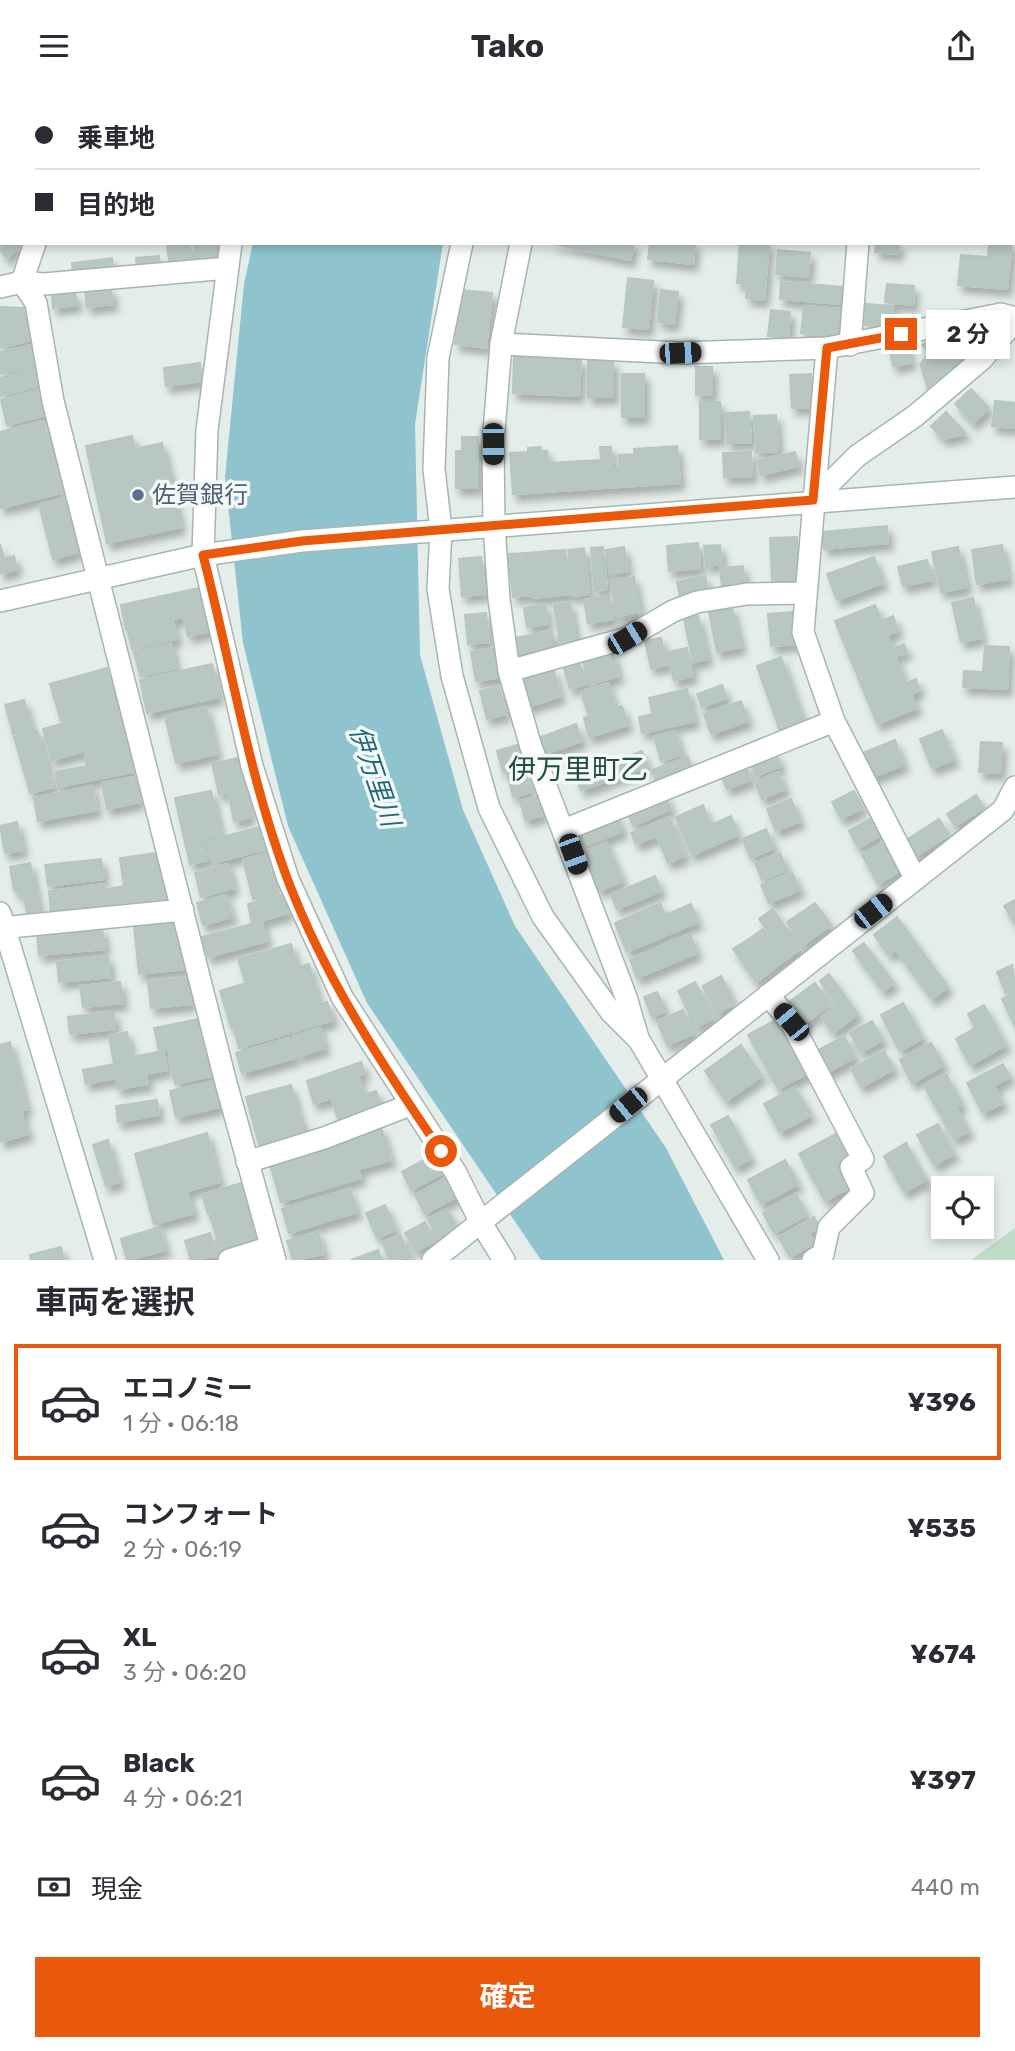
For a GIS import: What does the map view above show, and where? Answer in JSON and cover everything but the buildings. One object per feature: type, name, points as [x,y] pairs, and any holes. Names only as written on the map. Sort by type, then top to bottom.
[{"type":"street","points":[[22,282],[34,245]]},
{"type":"street","points":[[231,245],[207,430],[203,555],[252,766],[288,879],[342,997],[456,1173],[504,1260]]},
{"type":"street","points":[[461,245],[438,358],[433,469],[441,530],[438,589],[453,676],[489,808],[543,916],[611,1012],[639,1039]]},
{"type":"street","points":[[521,245],[501,344],[493,444],[494,525],[509,671],[531,747],[564,830],[655,1084],[768,1260]]},
{"type":"street","points":[[850,345],[858,245]]},
{"type":"street","points":[[0,287],[22,282],[44,284],[228,268]]},
{"type":"street","points":[[22,282],[36,303],[53,401],[97,578],[273,1254],[229,1260]]},
{"type":"street","points":[[501,344],[680,353],[827,348],[1001,314],[1015,320],[982,359],[915,417],[857,456],[813,500]]},
{"type":"street","points":[[827,348],[803,632],[834,721],[915,878]]},
{"type":"street","points":[[0,601],[203,555],[302,541],[813,500],[1015,487]]},
{"type":"street","points":[[509,671],[627,638],[673,611],[697,602],[747,594],[806,593]]},
{"type":"street","points":[[564,830],[834,721]]},
{"type":"street","points":[[433,1260],[915,878],[1009,809],[1015,787]]},
{"type":"street","points":[[105,1260],[1,923],[183,910]]},
{"type":"street","points":[[768,995],[791,1022],[863,1159],[851,1167],[863,1193],[830,1227],[823,1254],[813,1260]]},
{"type":"street","points":[[247,1162],[324,1138],[410,1105]]},
{"type":"green space","points":[[1015,1228],[1015,1260],[971,1260]]},
{"type":"water","name":"伊万里川","points":[[253,245],[443,245],[415,424],[420,655],[463,810],[515,926],[666,1148],[724,1260],[541,1260],[367,1003],[288,826],[243,643],[225,477],[244,284]]},
{"type":"place","name":"佐賀銀行","points":[[138,495]]},
{"type":"district","name":"伊万里町乙","points":[[578,769]]},
{"type":"route","points":[[441,1151],[342,997],[288,879],[252,766],[203,555],[302,541],[813,500],[827,348],[901,334]]}]
